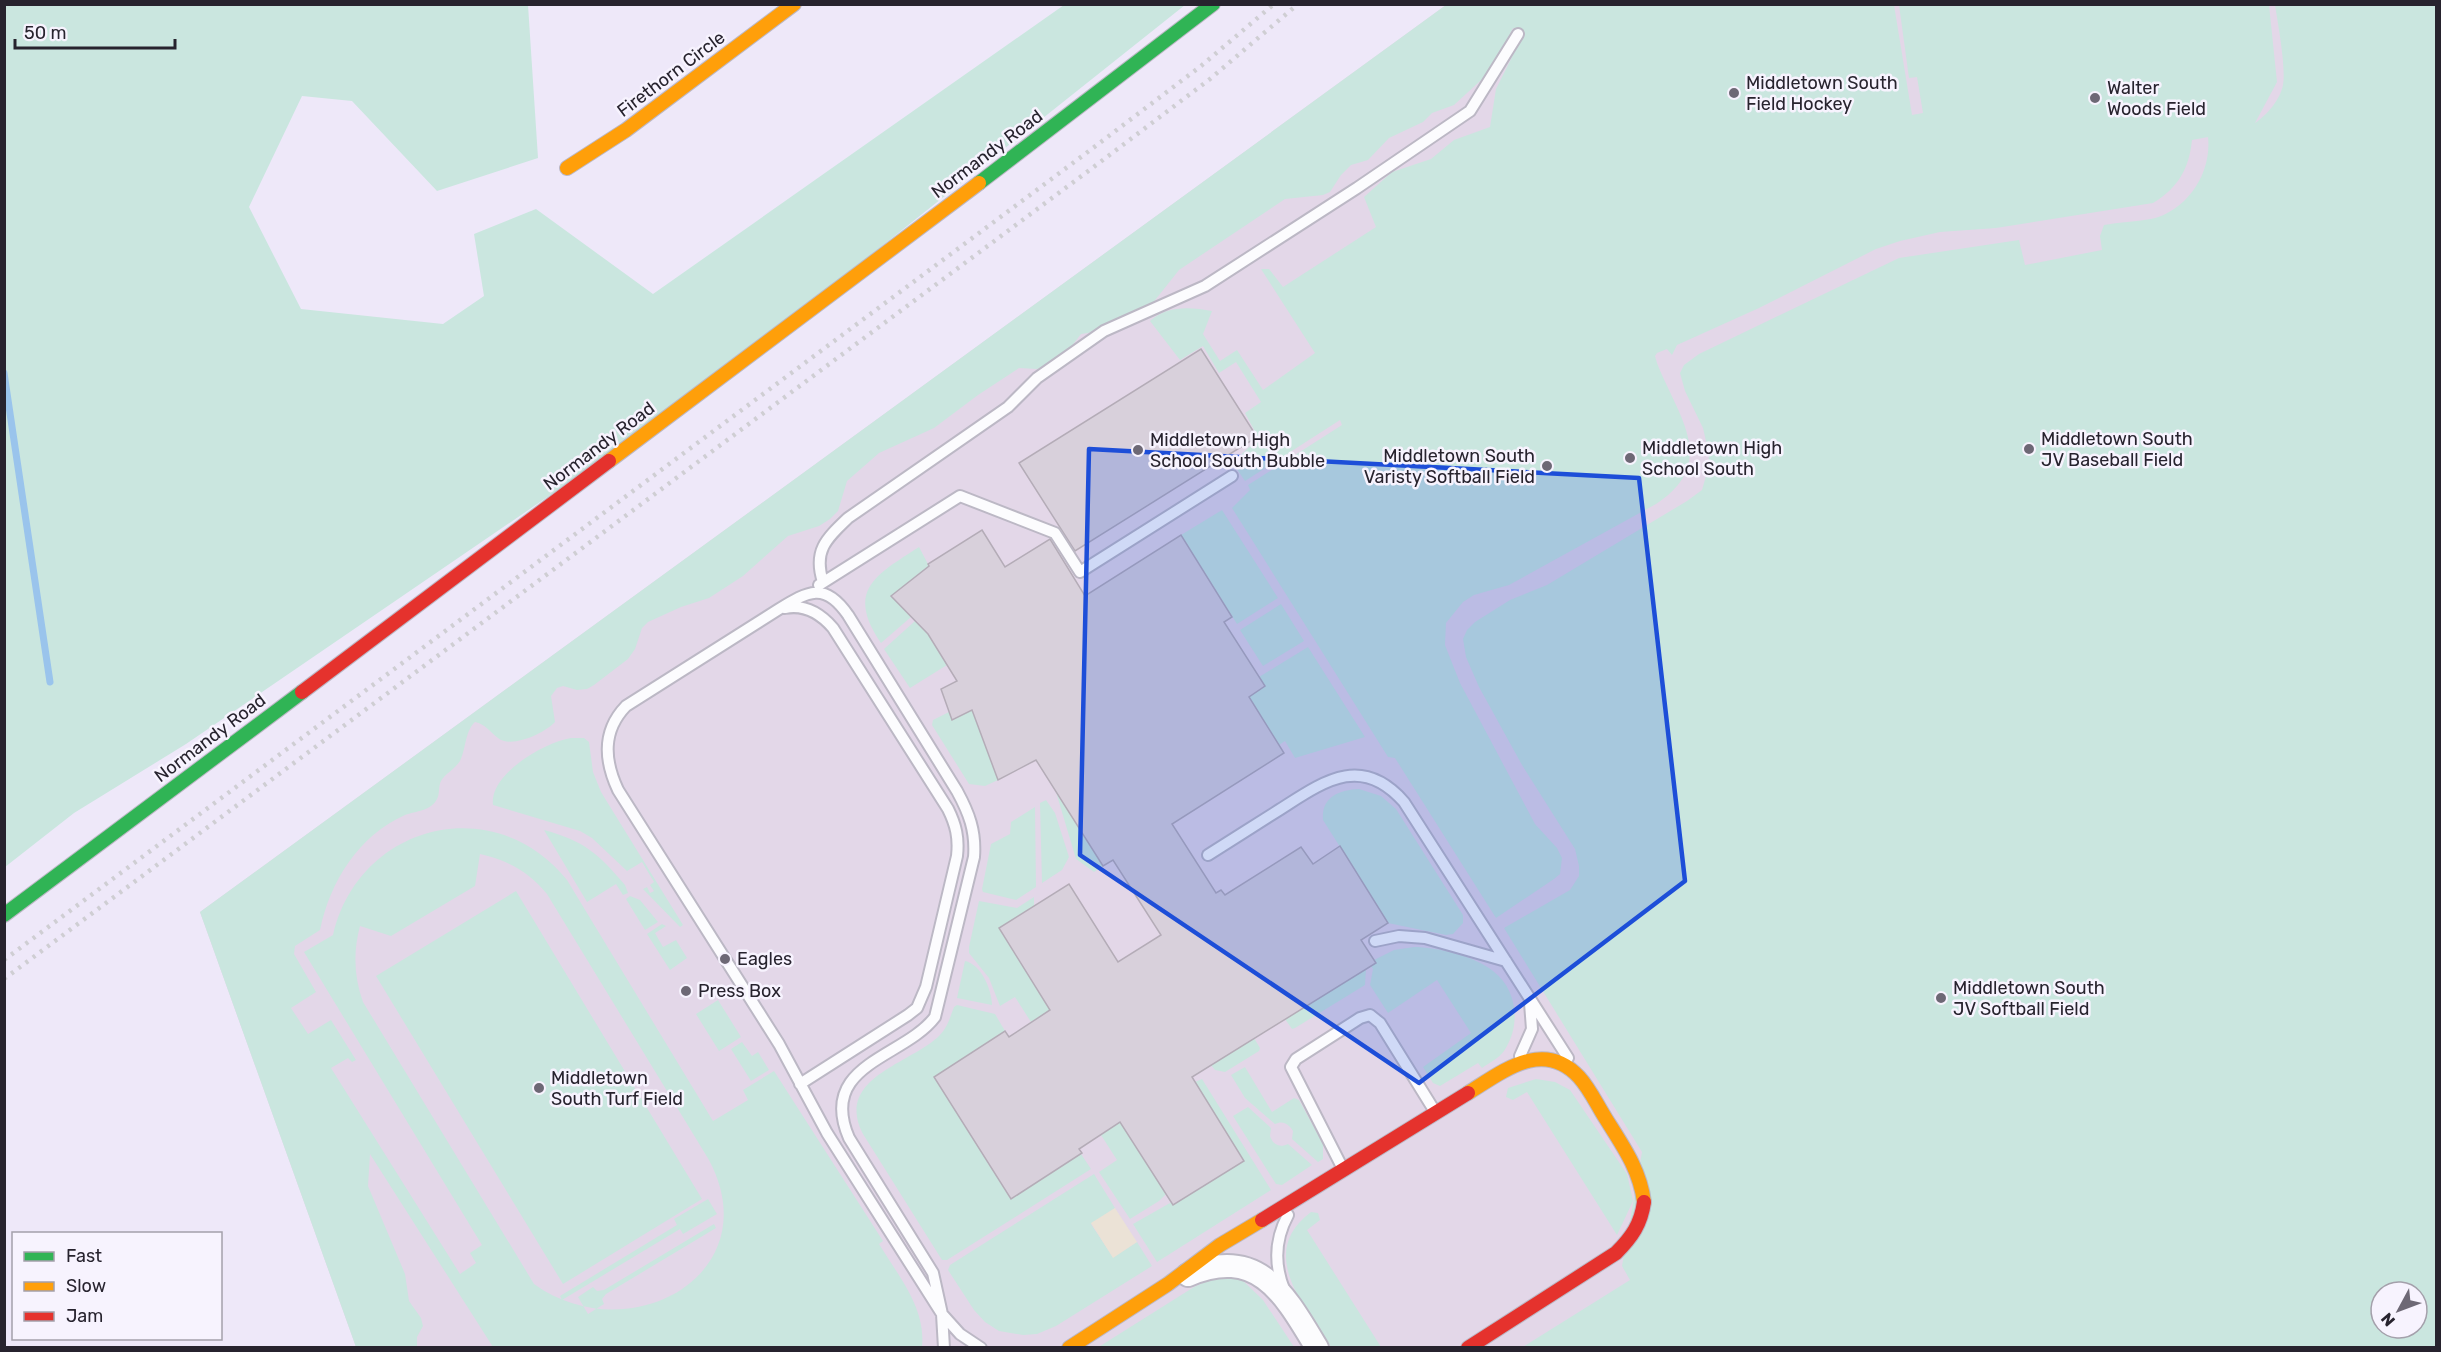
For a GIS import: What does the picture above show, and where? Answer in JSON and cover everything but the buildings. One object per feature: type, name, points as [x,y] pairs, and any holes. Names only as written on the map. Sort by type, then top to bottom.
[{"type":"street","name":"Firethorn Circle","points":[[567,168],[626,130],[794,4]]},
{"type":"street","name":"Normandy Road","points":[[4,915],[1072,113],[1213,4]]},
{"type":"street","points":[[1069,1347],[1168,1284],[1220,1245],[1316,1188],[1509,1067],[1529,1060],[1549,1060],[1566,1066],[1582,1081],[1638,1169],[1645,1199],[1640,1223],[1627,1244],[1616,1253],[1470,1345]]},
{"type":"street","points":[[1168,1284],[1209,1268],[1222,1266],[1254,1270],[1270,1281],[1290,1304],[1317,1347]]},
{"type":"lane","points":[[823,582],[818,566],[821,550],[834,531],[848,518],[1008,408],[1037,378],[1104,331],[1205,286],[1357,188],[1470,111],[1518,34]]},
{"type":"lane","points":[[981,1347],[960,1334],[942,1314],[827,1133],[779,1044],[618,790],[606,758],[608,736],[626,706],[960,496],[1055,534],[1080,572],[1232,476]]},
{"type":"lane","points":[[801,596],[814,592],[826,594],[844,609],[957,791],[971,820],[974,832],[974,857],[935,1017],[922,1030],[859,1072],[849,1084],[843,1109],[843,1119],[849,1138],[929,1265],[936,1281],[942,1314],[944,1347]]},
{"type":"lane","points":[[776,611],[803,607],[821,615],[833,628],[948,809],[956,825],[958,842],[957,856],[926,987],[917,1008],[800,1084]]},
{"type":"lane","points":[[1208,855],[1329,779],[1354,775],[1383,781],[1404,802],[1582,1081]]},
{"type":"lane","points":[[1375,942],[1399,936],[1425,938],[1506,961]]},
{"type":"lane","points":[[1509,1067],[1522,1054],[1532,1029],[1531,1008],[1525,990]]},
{"type":"lane","points":[[1344,1170],[1291,1067],[1296,1059],[1360,1018],[1370,1015],[1380,1023],[1436,1113]]},
{"type":"lane","points":[[1290,1304],[1278,1272],[1277,1243],[1289,1214],[1316,1188]]},
{"type":"highlighted area","points":[[1089,449],[1639,478],[1685,881],[1419,1083],[1080,855]]},
{"type":"shaded area","name":"Middletown High School South","points":[[1446,5],[2436,5],[2436,1347],[356,1347],[200,912]]},
{"type":"green space","points":[[5,5],[528,5],[538,158],[437,191],[352,101],[302,96],[249,207],[301,309],[443,324],[484,296],[474,234],[536,209],[653,294],[1064,5],[1185,5],[682,405],[186,744],[74,813],[5,867]]},
{"type":"green space","name":"Middletown High School South","points":[[1446,5],[1894,5],[1912,115],[1923,113],[1917,77],[1909,78],[1899,5],[2269,5],[2277,82],[2255,123],[2272,107],[2283,85],[2283,57],[2275,5],[2436,5],[2436,1347],[1523,1347],[1630,1280],[1622,1266],[1642,1152],[1504,928],[1570,890],[1579,876],[1579,866],[1575,849],[1522,765],[1479,687],[1466,657],[1463,639],[1467,630],[1475,622],[1510,600],[1547,585],[1702,490],[1708,469],[1709,454],[1703,428],[1685,391],[1680,373],[1684,365],[1699,354],[1899,258],[2019,240],[2025,265],[2102,250],[2100,236],[2104,225],[2151,219],[2164,215],[2186,199],[2201,177],[2206,164],[2208,137],[2192,140],[2188,160],[2181,177],[2169,191],[2153,203],[1996,228],[1940,232],[1900,241],[1876,249],[1759,308],[1677,345],[1672,355],[1667,349],[1657,353],[1655,356],[1657,363],[1688,437],[1690,455],[1686,472],[1675,488],[1656,504],[1509,585],[1474,595],[1463,602],[1446,623],[1445,645],[1460,683],[1535,824],[1557,848],[1562,858],[1560,874],[1496,918],[1395,758],[1388,757],[1232,508],[1250,490],[1248,485],[1342,425],[1340,420],[1245,481],[1234,465],[1242,454],[1259,439],[1245,413],[1261,402],[1236,362],[1219,373],[1203,346],[1180,360],[1150,321],[1164,312],[1180,308],[1212,311],[1203,334],[1220,361],[1237,350],[1263,390],[1315,353],[1261,269],[1269,269],[1283,287],[1376,227],[1364,197],[1392,172],[1431,159],[1454,140],[1490,127],[1496,89],[1524,33],[1513,28],[1491,71],[1454,105],[1432,113],[1423,122],[1389,138],[1368,160],[1351,165],[1330,192],[1323,195],[1285,199],[1179,270],[1152,304],[1088,333],[1081,334],[1068,351],[1049,365],[1037,369],[1019,368],[934,428],[879,453],[847,481],[838,511],[830,519],[819,526],[788,536],[743,576],[709,598],[681,607],[648,622],[642,628],[635,649],[628,659],[594,685],[587,689],[577,690],[563,686],[557,688],[551,696],[555,722],[544,731],[511,742],[498,738],[485,726],[475,722],[469,730],[460,761],[441,781],[438,797],[434,803],[388,824],[360,848],[339,878],[320,930],[295,946],[294,954],[316,992],[291,1008],[308,1034],[331,1020],[356,1060],[352,1062],[348,1058],[331,1068],[460,1274],[476,1263],[470,1253],[482,1245],[304,952],[333,935],[348,897],[370,866],[399,845],[433,832],[468,828],[504,835],[537,852],[567,880],[713,1121],[748,1100],[743,1090],[774,1071],[883,1241],[879,1244],[910,1293],[920,1319],[922,1347],[493,1347],[370,1154],[368,1186],[405,1274],[409,1301],[421,1318],[423,1326],[417,1337],[417,1347],[356,1347],[200,912]],"holes":[[[480,854],[499,860],[533,879],[547,894],[709,1160],[723,1201],[721,1237],[705,1268],[680,1291],[647,1305],[610,1309],[571,1303],[534,1284],[363,1002],[356,964],[356,945],[360,926],[391,936],[475,886]]]},
{"type":"green space","points":[[1222,510],[1278,598],[1237,624],[1181,535]]},
{"type":"green space","points":[[919,547],[929,566],[892,596],[911,617],[881,643],[866,610],[866,597],[870,586],[890,566]]},
{"type":"green space","points":[[1281,604],[1304,641],[1263,666],[1240,630]]},
{"type":"green space","points":[[915,621],[920,626],[922,625],[947,665],[910,688],[884,649]]},
{"type":"green space","points":[[1308,647],[1365,737],[1295,758],[1285,741],[1279,745],[1249,697],[1265,686],[1259,677]]},
{"type":"green space","points":[[972,710],[998,780],[985,786],[969,784],[932,725],[933,720],[949,712],[953,720]]},
{"type":"green space","points":[[571,738],[584,738],[589,742],[593,772],[601,792],[683,925],[680,927],[643,889],[647,887],[650,893],[654,891],[650,885],[654,882],[642,862],[627,871],[592,838],[580,831],[493,805],[494,793],[509,771],[547,746]]},
{"type":"green space","points":[[1359,789],[1381,796],[1396,809],[1463,915],[1463,923],[1453,934],[1446,935],[1388,923],[1323,820],[1323,812],[1328,800],[1338,793]]},
{"type":"green space","points":[[1056,792],[1103,866],[1094,872],[1076,859]]},
{"type":"green space","points":[[1046,800],[1055,813],[1069,857],[1062,870],[1042,883],[1040,803]]},
{"type":"green space","points":[[1035,807],[1036,887],[1016,900],[983,892],[991,844],[1010,834],[1011,822]]},
{"type":"green space","points":[[544,830],[570,839],[598,856],[625,885],[628,893],[623,895],[616,884],[587,902]]},
{"type":"green space","name":"Middletown South Turf Field","points":[[516,891],[702,1199],[563,1284],[376,976]]},
{"type":"green space","points":[[630,896],[640,900],[658,922],[645,930],[626,899]]},
{"type":"green space","points":[[1034,897],[1034,906],[999,928],[1050,1010],[1031,1022],[1015,997],[1000,1006],[989,978],[969,953],[969,947],[979,901],[1017,908]]},
{"type":"green space","points":[[662,924],[666,926],[655,933],[663,947],[676,940],[687,958],[670,970],[647,934]]},
{"type":"green space","points":[[1414,947],[1455,953],[1476,961],[1493,971],[1501,979],[1512,998],[1515,1020],[1513,1031],[1502,1054],[1482,1068],[1478,1063],[1440,1086],[1433,1083],[1423,1067],[1471,1033],[1437,980],[1388,1013],[1370,985],[1373,969],[1371,966],[1376,963],[1374,960],[1394,950]]},
{"type":"green space","points":[[965,961],[981,972],[990,992],[992,1005],[957,998]]},
{"type":"green space","points":[[1366,969],[1365,985],[1292,1029],[1285,1019]]},
{"type":"green space","points":[[718,1000],[741,1037],[719,1051],[696,1014]]},
{"type":"green space","points":[[957,1005],[995,1014],[1005,1031],[934,1077],[1010,1198],[1081,1154],[1091,1169],[947,1260],[942,1260],[863,1134],[857,1115],[859,1099],[867,1086],[879,1074],[939,1036],[947,1026],[954,1007]]},
{"type":"green space","points":[[1254,1038],[1260,1048],[1259,1051],[1225,1072],[1215,1070],[1211,1065]]},
{"type":"green space","points":[[742,1042],[752,1056],[758,1052],[769,1070],[751,1081],[731,1049]]},
{"type":"green space","points":[[1245,1067],[1272,1112],[1294,1098],[1299,1100],[1323,1144],[1323,1159],[1318,1162],[1292,1139],[1293,1131],[1288,1125],[1281,1122],[1275,1124],[1245,1098],[1231,1075]]},
{"type":"green space","points":[[1202,1079],[1271,1190],[1157,1262],[1133,1224],[1244,1161],[1195,1082]]},
{"type":"green space","points":[[1536,1079],[1555,1082],[1570,1090],[1627,1174],[1633,1201],[1617,1235],[1527,1092],[1513,1100],[1506,1097],[1508,1088]]},
{"type":"green space","points":[[1248,1107],[1271,1128],[1270,1136],[1275,1144],[1282,1146],[1288,1144],[1312,1165],[1282,1185],[1276,1184],[1233,1116]]},
{"type":"green space","points":[[1120,1122],[1166,1194],[1130,1219],[1099,1172],[1117,1160],[1101,1135]]},
{"type":"green space","points":[[1094,1174],[1115,1208],[1091,1224],[1113,1257],[1137,1242],[1152,1266],[1056,1326],[1037,1334],[1023,1335],[999,1331],[985,1322],[974,1310],[948,1270],[950,1265]]},
{"type":"green space","points":[[708,1199],[717,1214],[683,1234],[680,1229],[562,1300],[560,1296],[677,1225],[674,1219]]},
{"type":"green space","points":[[1311,1212],[1318,1213],[1320,1220],[1307,1230],[1381,1347],[1331,1347],[1299,1297],[1286,1262],[1287,1245],[1295,1228]]},
{"type":"green space","points":[[714,1224],[716,1228],[606,1294],[602,1299],[604,1304],[588,1314],[578,1297],[593,1287],[597,1291],[604,1290]]},
{"type":"green space","points":[[1238,1276],[1263,1300],[1294,1347],[1097,1348],[1194,1287],[1216,1277]]},
{"type":"sand","points":[[1115,1208],[1137,1242],[1113,1258],[1091,1223]]},
{"type":"waterway","points":[[4,373],[50,682]]},
{"type":"railway","points":[[4,960],[1089,151],[1201,66],[1274,4]]},
{"type":"railway","points":[[4,979],[1099,163],[1210,79],[1298,4]]},
{"type":"traffic: fast","points":[[979,183],[1213,4]]},
{"type":"traffic: fast","points":[[4,915],[302,692]]},
{"type":"traffic: slow","points":[[567,168],[626,130],[794,4]]},
{"type":"traffic: slow","points":[[609,461],[979,183]]},
{"type":"traffic: slow","points":[[1468,1093],[1523,1062],[1537,1059],[1551,1060],[1565,1066],[1587,1087],[1624,1149],[1639,1179],[1644,1202]]},
{"type":"traffic: slow","points":[[1069,1348],[1168,1284],[1220,1245],[1262,1220]]},
{"type":"traffic: jam","points":[[302,692],[609,461]]},
{"type":"traffic: jam","points":[[1262,1220],[1468,1093]]},
{"type":"traffic: jam","points":[[1468,1348],[1616,1253],[1635,1230],[1644,1202]]},
{"type":"place","name":"Middletown South Field Hockey","points":[[1734,93]]},
{"type":"place","name":"Walter Woods Field","points":[[2095,98]]},
{"type":"place","name":"Middletown South JV Baseball Field","points":[[2029,449]]},
{"type":"place","name":"Middletown High School South Bubble","points":[[1138,450]]},
{"type":"place","name":"Middletown High School South","points":[[1630,458]]},
{"type":"place","name":"Middletown South Varisty Softball Field","points":[[1547,466]]},
{"type":"place","name":"Eagles","points":[[725,959]]},
{"type":"place","name":"Press Box","points":[[686,991]]},
{"type":"place","name":"Middletown South JV Softball Field","points":[[1941,998]]},
{"type":"place","name":"Middletown South Turf Field","points":[[539,1088]]}]
